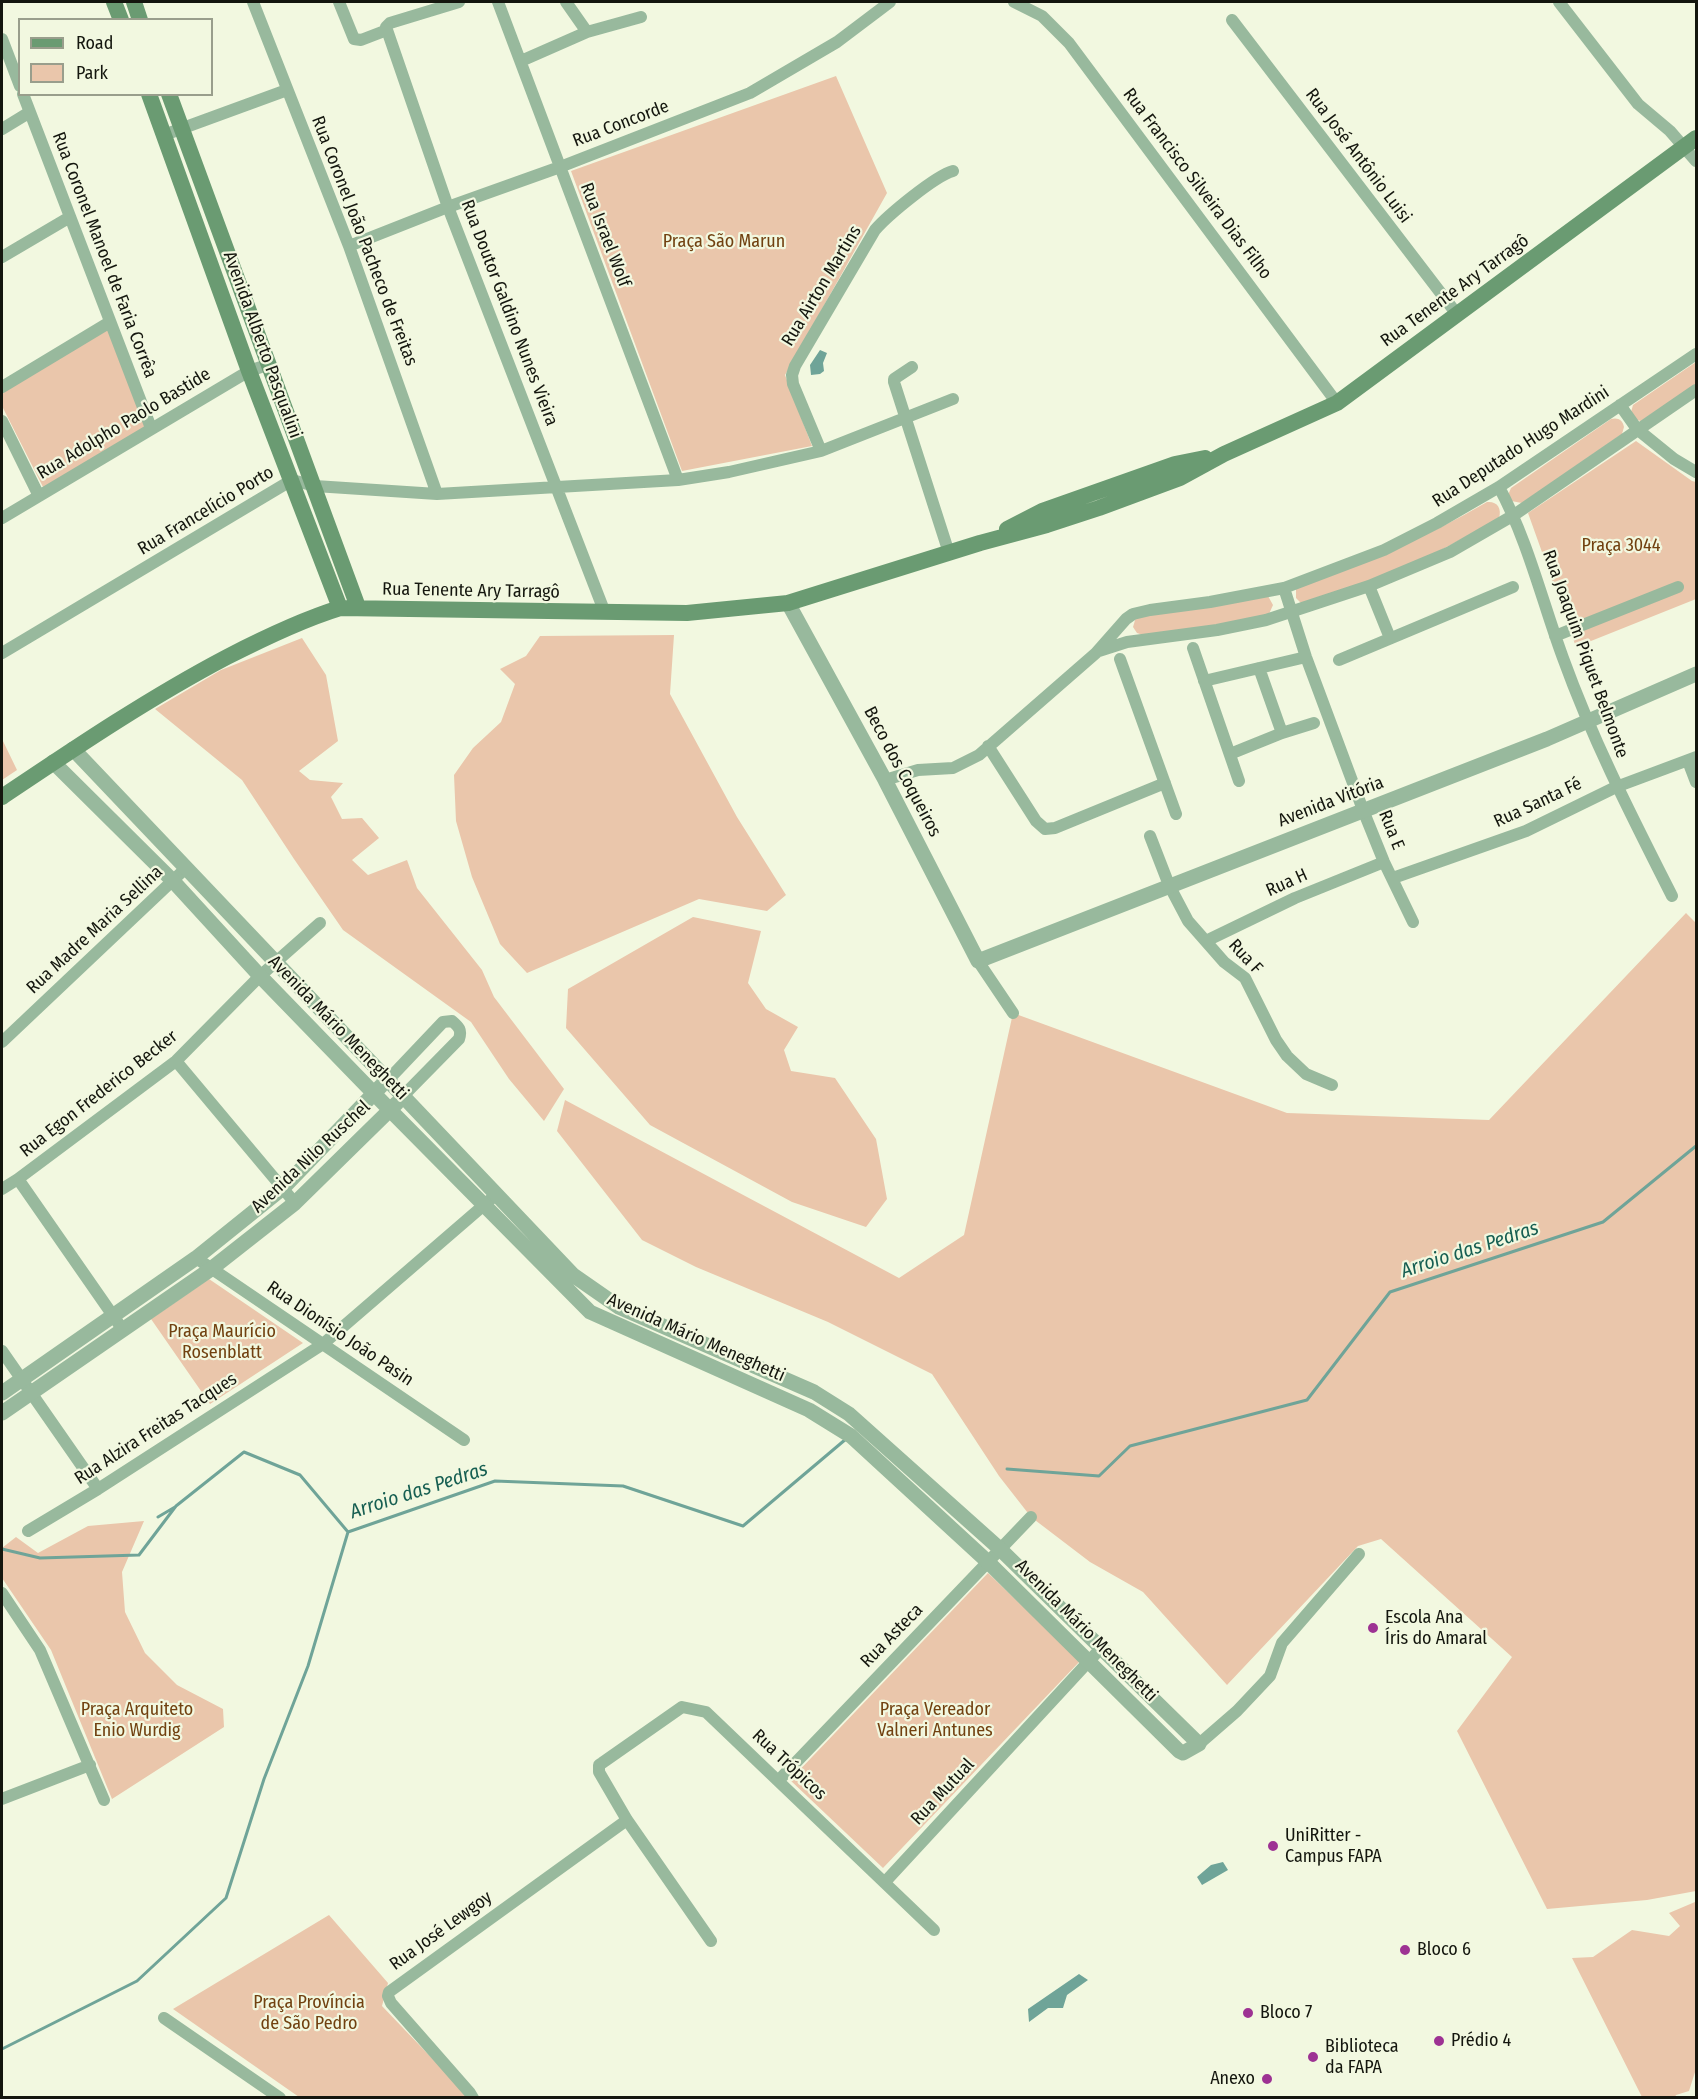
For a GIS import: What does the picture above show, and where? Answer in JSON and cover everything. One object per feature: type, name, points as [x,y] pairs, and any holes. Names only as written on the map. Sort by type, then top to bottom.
[{"type":"main road","points":[[114,2],[120,18]]},
{"type":"main road","points":[[134,2],[139,18]]},
{"type":"main road","name":"Avenida Alberto Pasqualini","points":[[150,96],[249,371],[340,608]]},
{"type":"main road","name":"Avenida Alberto Pasqualini","points":[[170,96],[358,608]]},
{"type":"main road","name":"Rua Tenente Ary Tarragô","points":[[2,797],[73,749],[189,678],[274,633],[340,608],[687,613],[788,603],[980,543],[1047,525],[1180,478],[1224,454],[1337,403],[1456,313],[1691,142]]},
{"type":"street","name":"Rua Coronel João Pacheco de Freitas","points":[[253,2],[349,246],[437,494]]},
{"type":"street","points":[[339,2],[354,39],[361,40],[426,6],[459,2]]},
{"type":"street","name":"Rua Israel Wolf","points":[[498,2],[678,480]]},
{"type":"street","points":[[566,2],[587,32]]},
{"type":"street","name":"Rua Concorde","points":[[349,246],[750,93],[837,42],[890,2]]},
{"type":"street","name":"Rua Francisco Silveira Dias Filho","points":[[1014,2],[1042,15],[1069,43],[1337,403]]},
{"type":"street","points":[[1559,2],[1638,104],[1691,142],[1696,161]]},
{"type":"street","points":[[521,61],[587,32],[641,17]]},
{"type":"street","name":"Rua José Antônio Luisi","points":[[1232,20],[1456,313]]},
{"type":"street","name":"Rua Doutor Galdino Nunes Vieira","points":[[386,28],[448,207],[605,613]]},
{"type":"street","points":[[2,39],[18,81]]},
{"type":"street","points":[[164,135],[287,90]]},
{"type":"street","name":"Rua Coronel Manoel de Faria Corrêa","points":[[24,96],[151,428]]},
{"type":"street","points":[[2,129],[30,112]]},
{"type":"street","name":"Rua Airton Martins","points":[[820,451],[793,384],[792,375],[795,366],[875,230],[884,220],[941,176],[953,171]]},
{"type":"street","points":[[2,257],[70,217]]},
{"type":"street","points":[[2,387],[111,322]]},
{"type":"street","name":"Rua Deputado Hugo Mardini","points":[[1129,616],[1150,610],[1210,602],[1284,588],[1384,550],[1499,487],[1696,354]]},
{"type":"street","name":"Rua Adolpho Paolo Bastide","points":[[2,518],[249,371],[267,365]]},
{"type":"street","points":[[912,367],[894,381],[949,553]]},
{"type":"street","points":[[1095,653],[1138,640],[1217,630],[1266,620],[1369,585],[1450,552],[1514,515],[1696,390]]},
{"type":"street","name":"Rua Francelício Porto","points":[[2,653],[292,480],[315,486],[437,494],[678,480],[729,472],[820,451],[952,399]]},
{"type":"street","points":[[1620,405],[1637,429],[1674,459],[1696,472]]},
{"type":"street","points":[[2,421],[39,496]]},
{"type":"street","name":"Rua Joaquim Piquet Belmonte","points":[[1499,487],[1514,515],[1587,721],[1616,787],[1672,896]]},
{"type":"street","points":[[1369,585],[1390,638]]},
{"type":"street","points":[[1339,660],[1513,587]]},
{"type":"street","points":[[1555,636],[1678,587]]},
{"type":"street","name":"Rua E","points":[[1284,588],[1306,657],[1384,862],[1413,922]]},
{"type":"street","name":"Beco dos Coqueiros","points":[[788,603],[885,780],[978,961]]},
{"type":"street","points":[[1129,616],[1127,631],[1138,640]]},
{"type":"street","points":[[885,780],[918,770],[953,768],[979,755],[1095,653],[1129,616]]},
{"type":"street","points":[[1192,648],[1239,781]]},
{"type":"street","points":[[1204,681],[1306,657]]},
{"type":"street","points":[[1120,659],[1176,814]]},
{"type":"street","points":[[1259,668],[1282,733]]},
{"type":"street","name":"Avenida Vitória","points":[[978,961],[1547,739],[1696,675]]},
{"type":"street","points":[[1230,754],[1314,723]]},
{"type":"street","points":[[988,746],[1036,821],[1045,829],[1054,828],[1165,783]]},
{"type":"street","name":"Avenida Mário Meneghetti","points":[[53,762],[173,881],[260,976],[374,1094],[591,1312],[809,1410],[851,1436],[988,1562],[1179,1751],[1187,1752],[1199,1744],[1000,1549],[849,1414],[814,1392],[619,1307],[573,1275],[73,749]]},
{"type":"street","points":[[1692,759],[1696,782]]},
{"type":"street","name":"Rua Santa Fé","points":[[1393,878],[1526,831],[1616,787],[1692,759]]},
{"type":"street","name":"Rua F","points":[[1150,836],[1169,885],[1188,921],[1224,962],[1245,978],[1276,1040],[1287,1056],[1306,1074],[1332,1085]]},
{"type":"street","name":"Rua H","points":[[1206,941],[1295,898],[1384,862]]},
{"type":"street","name":"Rua Madre Maria Sellina","points":[[2,1042],[186,868]]},
{"type":"street","name":"Rua Egon Frederico Becker","points":[[2,1189],[176,1061],[260,976],[320,923]]},
{"type":"street","points":[[978,961],[1013,1013]]},
{"type":"street","name":"Avenida Nilo Ruschel","points":[[2,1393],[196,1258],[283,1188],[443,1022],[452,1021],[459,1027],[461,1033],[459,1039],[296,1203],[212,1269],[2,1413]]},
{"type":"street","points":[[176,1061],[296,1203]]},
{"type":"street","points":[[18,1179],[123,1330]]},
{"type":"street","name":"Rua Alzira Freitas Tacques","points":[[28,1531],[98,1489],[323,1344],[496,1194]]},
{"type":"street","name":"Rua Dionísio João Pasin","points":[[196,1258],[464,1440]]},
{"type":"street","points":[[591,1312],[603,1296]]},
{"type":"street","points":[[2,1351],[98,1489]]},
{"type":"street","points":[[717,1368],[725,1353]]},
{"type":"street","points":[[839,1428],[849,1414]]},
{"type":"street","name":"Rua Asteca","points":[[779,1780],[1031,1517]]},
{"type":"street","points":[[1199,1744],[1237,1711],[1270,1676],[1282,1643],[1359,1554]]},
{"type":"street","points":[[2,1593],[40,1650],[104,1800]]},
{"type":"street","name":"Rua Mutual","points":[[885,1882],[1102,1647]]},
{"type":"street","name":"Rua Trópicos","points":[[627,1820],[599,1772],[599,1765],[682,1707],[706,1712],[934,1930]]},
{"type":"street","points":[[2,1799],[90,1765]]},
{"type":"street","points":[[627,1820],[711,1941]]},
{"type":"street","name":"Rua José Lewgoy","points":[[472,2097],[391,2003],[389,1992],[627,1820]]},
{"type":"street","points":[[164,2018],[280,2097]]},
{"type":"green space","name":"Praça São Marun","points":[[836,76],[887,193],[785,375],[812,446],[682,471],[571,171]]},
{"type":"green space","points":[[108,329],[145,427],[44,489],[2,406],[2,393]]},
{"type":"green space","points":[[1696,362],[1696,384],[1641,421],[1637,420],[1631,412],[1633,405]]},
{"type":"green space","points":[[1611,419],[1618,419],[1623,423],[1622,434],[1522,503],[1511,501],[1508,495],[1511,488]]},
{"type":"green space","name":"Praça 3044","points":[[1636,441],[1696,482],[1696,599],[1576,647],[1528,513]]},
{"type":"green space","points":[[1487,502],[1498,506],[1499,518],[1447,547],[1392,573],[1301,603],[1296,598],[1296,589],[1369,560]]},
{"type":"green space","points":[[1268,596],[1273,605],[1269,614],[1219,625],[1143,635],[1137,633],[1133,627],[1136,617]]},
{"type":"green space","points":[[674,635],[670,694],[737,817],[786,895],[767,911],[699,899],[527,973],[500,944],[472,877],[456,821],[454,775],[473,748],[501,722],[515,684],[500,669],[526,656],[540,636]]},
{"type":"green space","points":[[302,638],[326,675],[338,741],[299,771],[310,780],[343,783],[331,797],[342,819],[362,818],[379,838],[352,860],[368,875],[407,860],[417,888],[482,970],[494,997],[564,1089],[544,1121],[509,1079],[471,1022],[343,930],[242,780],[155,709],[221,670]]},
{"type":"green space","points":[[2,739],[17,770],[2,780]]},
{"type":"green space","points":[[1686,913],[1696,923],[1696,1891],[1647,1900],[1547,1909],[1457,1731],[1512,1657],[1381,1539],[1358,1546],[1227,1685],[1143,1592],[1090,1562],[1031,1517],[999,1476],[932,1374],[828,1322],[696,1267],[642,1240],[557,1131],[565,1100],[899,1278],[964,1235],[1013,1013],[1287,1113],[1489,1120]]},
{"type":"green space","points":[[693,917],[761,931],[748,983],[766,1009],[798,1027],[784,1050],[791,1071],[835,1078],[876,1139],[887,1199],[866,1227],[792,1202],[650,1125],[566,1028],[568,989]]},
{"type":"green space","name":"Praça Maurício Rosenblatt","points":[[209,1279],[303,1343],[210,1404],[151,1319]]},
{"type":"green space","name":"Praça Arquiteto Enio Wurdig","points":[[144,1521],[122,1572],[125,1612],[145,1653],[177,1685],[223,1709],[224,1727],[112,1799],[51,1650],[2,1578],[2,1548],[16,1537],[38,1553],[88,1526]]},
{"type":"green space","name":"Praça Vereador Valneri Antunes","points":[[988,1573],[1080,1661],[883,1868],[790,1780]]},
{"type":"green space","points":[[1695,1902],[1696,2069],[1689,2091],[1675,2097],[1642,2097],[1572,1958],[1593,1957],[1632,1930],[1669,1936],[1680,1926],[1669,1913]]},
{"type":"green space","name":"Praça Província de São Pedro","points":[[329,1915],[388,1983],[382,2006],[469,2097],[299,2097],[173,2009]]},
{"type":"water","points":[[820,350],[827,353],[823,363],[824,371],[811,375],[810,365]]},
{"type":"water","points":[[1223,1862],[1228,1870],[1202,1885],[1197,1877],[1211,1865]]},
{"type":"water","points":[[1079,1974],[1088,1980],[1067,1995],[1063,2008],[1048,2008],[1029,2022],[1028,2009]]},
{"type":"waterway","name":"Arroio das Pedras","points":[[1007,1469],[1099,1476],[1130,1446],[1307,1400],[1390,1292],[1603,1222],[1696,1146]]},
{"type":"waterway","name":"Arroio das Pedras","points":[[348,1532],[495,1481],[623,1486],[743,1526],[846,1439]]},
{"type":"waterway","name":"Arroio das Pedras","points":[[2,1549],[40,1558],[139,1555],[176,1506],[244,1452],[300,1475],[348,1532]]},
{"type":"waterway","name":"Arroio das Pedras","points":[[158,1517],[175,1507]]},
{"type":"waterway","points":[[2,2049],[137,1981],[226,1898],[264,1779],[308,1666],[348,1532]]},
{"type":"place","name":"Escola Ana Íris do Amaral","points":[[1373,1628]]},
{"type":"place","name":"UniRitter - Campus FAPA","points":[[1273,1846]]},
{"type":"place","name":"Bloco 6","points":[[1405,1950]]},
{"type":"place","name":"Bloco 7","points":[[1248,2013]]},
{"type":"place","name":"Prédio 4","points":[[1439,2041]]},
{"type":"place","name":"Biblioteca da FAPA","points":[[1313,2057]]},
{"type":"place","name":"Anexo","points":[[1267,2079]]}]
